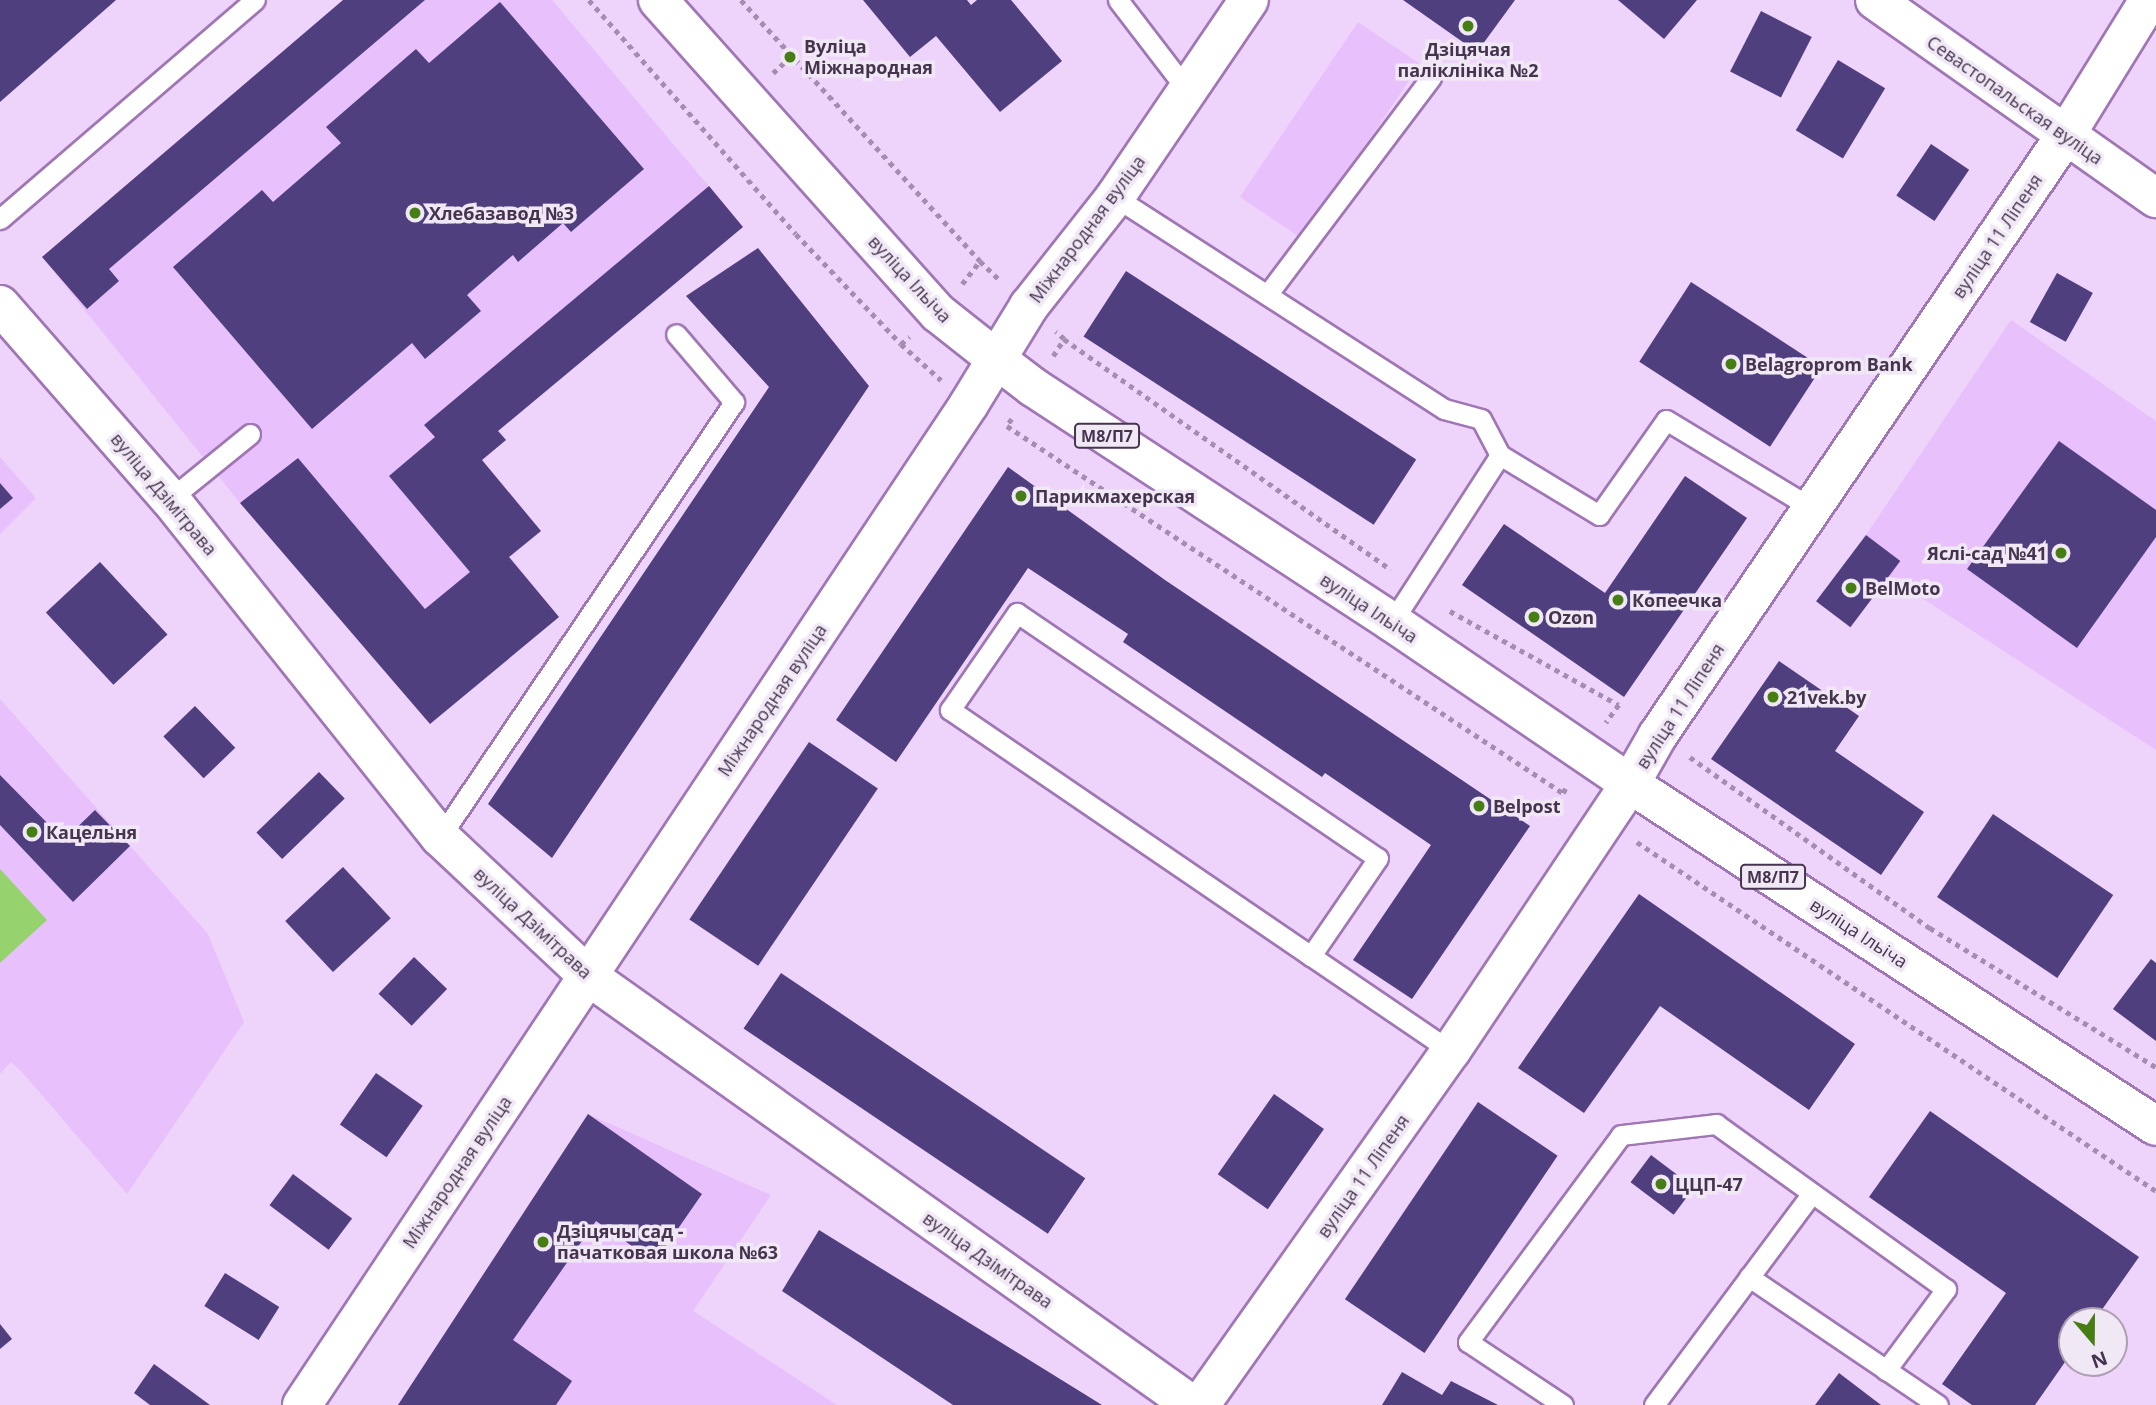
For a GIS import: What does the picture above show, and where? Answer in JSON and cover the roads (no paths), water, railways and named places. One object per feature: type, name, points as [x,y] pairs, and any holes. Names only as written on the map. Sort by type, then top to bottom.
[{"type":"street","name":"Міжнародная вуліца","points":[[302,1405],[969,404],[1028,306],[1115,197],[1249,0]]},
{"type":"street","name":"Севастопальская вуліца","points":[[1875,0],[2156,198]]},
{"type":"street","name":"вуліца 11 Ліпеня","points":[[1200,1405],[1451,1051],[1606,821],[1658,735],[2065,136],[2149,0]]},
{"type":"street","name":"вуліца Ільіча","points":[[660,1],[938,313],[995,358],[1045,395],[1392,622],[1630,784],[2156,1126]]},
{"type":"street","name":"вуліца Дзімітрава","points":[[0,305],[170,499],[440,837],[588,976],[1192,1405]]},
{"type":"lane","points":[[0,219],[255,0]]},
{"type":"lane","points":[[1118,0],[1187,90]]},
{"type":"lane","points":[[1267,295],[1432,77]]},
{"type":"lane","points":[[1115,197],[1444,409],[1481,419],[1500,455],[1599,515],[1666,420],[1812,508]]},
{"type":"lane","points":[[440,837],[734,402],[676,334]]},
{"type":"lane","points":[[170,499],[250,434]]},
{"type":"lane","points":[[1392,622],[1500,455]]},
{"type":"lane","points":[[1311,956],[1378,858],[1017,612],[950,710],[1311,956],[1451,1051]]},
{"type":"lane","points":[[1563,1405],[1468,1342],[1621,1135],[1716,1124],[1946,1289],[1886,1370]]},
{"type":"lane","points":[[1654,1405],[1811,1193]]},
{"type":"lane","points":[[1749,1277],[1938,1405]]},
{"type":"place","name":"Дзіцячая паліклініка №2","points":[[1468,26]]},
{"type":"place","name":"Вуліца Міжнародная","points":[[790,57]]},
{"type":"place","name":"Хлебазавод №3","points":[[415,213]]},
{"type":"place","name":"Belagroprom Bank","points":[[1731,364]]},
{"type":"place","name":"Парикмахерская","points":[[1021,496]]},
{"type":"place","name":"Яслі-сад №41","points":[[2061,553]]},
{"type":"place","name":"BelMoto","points":[[1851,588]]},
{"type":"place","name":"Копеечка","points":[[1618,600]]},
{"type":"place","name":"Ozon","points":[[1534,617]]},
{"type":"place","name":"21vek.by","points":[[1773,697]]},
{"type":"place","name":"Belpost","points":[[1479,806]]},
{"type":"place","name":"Кацельня","points":[[32,832]]},
{"type":"place","name":"ЦЦП-47","points":[[1661,1184]]},
{"type":"place","name":"Дзіцячы сад - пачатковая школа №63","points":[[543,1242]]}]
